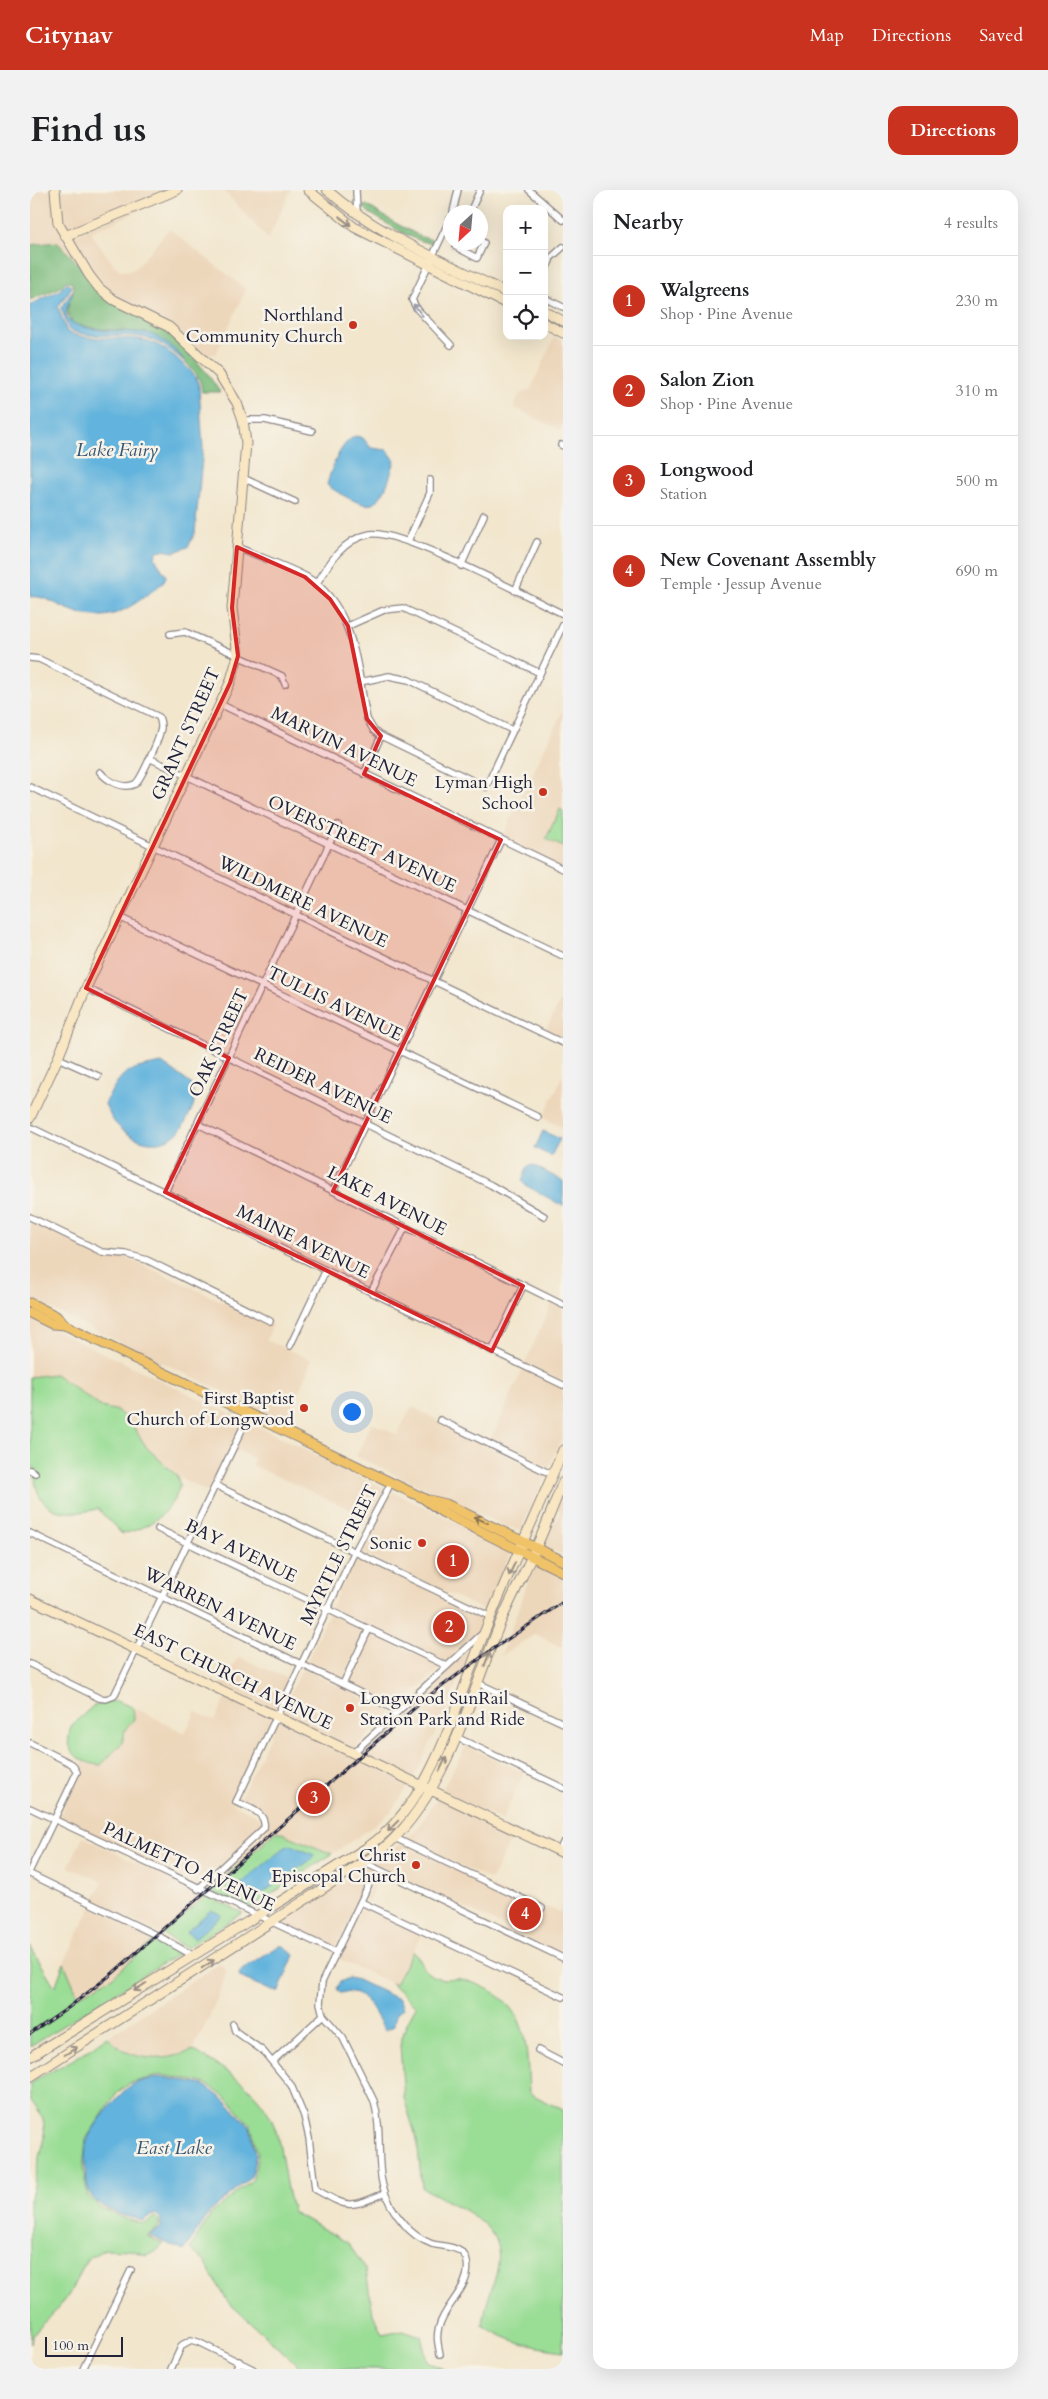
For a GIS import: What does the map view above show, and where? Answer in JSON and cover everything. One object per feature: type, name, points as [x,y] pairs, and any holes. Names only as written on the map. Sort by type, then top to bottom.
[{"type":"main road","name":"GRANT STREET","points":[[30,1118],[58,1058],[86,988],[230,683],[238,656],[232,608],[246,443],[243,420],[231,391],[219,374],[169,327],[114,300],[99,288],[65,236],[56,211],[55,190]]},
{"type":"main road","points":[[65,236],[177,190]]},
{"type":"main road","points":[[308,190],[354,227],[503,302]]},
{"type":"main road","points":[[328,190],[357,214],[433,256],[503,291]]},
{"type":"main road","points":[[548,314],[563,321]]},
{"type":"main road","points":[[548,325],[563,333]]},
{"type":"main road","points":[[30,1303],[56,1316],[66,1326]]},
{"type":"main road","points":[[30,1313],[52,1324],[66,1326],[391,1482],[423,1498],[442,1512],[563,1572]]},
{"type":"main road","points":[[30,2057],[356,1855],[394,1826],[411,1804],[421,1786],[456,1712],[484,1632],[563,1450]]},
{"type":"main road","points":[[30,2077],[363,1862],[395,1838],[412,1820],[430,1790],[456,1737],[502,1619],[532,1557],[563,1482]]},
{"type":"main road","points":[[423,1498],[446,1504],[563,1561]]},
{"type":"main road","points":[[544,1528],[550,1525],[557,1512]]},
{"type":"main road","name":"EAST CHURCH AVENUE","points":[[30,1599],[421,1786],[562,1849]]},
{"type":"main road","points":[[356,1855],[363,1862]]},
{"type":"street","points":[[356,190],[357,214]]},
{"type":"street","points":[[455,205],[458,190]]},
{"type":"street","points":[[473,205],[480,190]]},
{"type":"street","points":[[529,190],[563,220]]},
{"type":"street","points":[[443,234],[413,296],[413,302],[451,345]]},
{"type":"street","points":[[548,265],[563,247]]},
{"type":"street","points":[[462,250],[477,258],[480,250]]},
{"type":"street","points":[[446,274],[462,277],[503,298]]},
{"type":"street","points":[[548,300],[563,308]]},
{"type":"street","points":[[548,318],[563,325]]},
{"type":"street","points":[[243,420],[265,420],[312,432]]},
{"type":"street","points":[[243,478],[295,502]]},
{"type":"street","points":[[408,541],[430,493],[430,480]]},
{"type":"street","points":[[460,566],[484,515]]},
{"type":"street","points":[[316,585],[339,550],[359,537],[379,533],[408,541],[563,614]]},
{"type":"street","points":[[514,591],[537,542]]},
{"type":"street","points":[[238,547],[305,577],[330,599],[348,626],[368,719],[374,731],[380,736],[486,787],[563,626]]},
{"type":"street","points":[[348,626],[384,610],[403,608],[540,673]]},
{"type":"street","points":[[170,634],[186,632],[282,676],[285,684]]},
{"type":"street","points":[[30,658],[39,659],[158,717],[161,722],[160,733],[138,781],[130,785],[117,784],[107,780],[100,772]]},
{"type":"street","points":[[360,682],[389,676],[409,680],[512,730]]},
{"type":"street","name":"MARVIN AVENUE","points":[[220,704],[563,869]]},
{"type":"street","points":[[364,774],[380,736]]},
{"type":"street","name":"OVERSTREET AVENUE","points":[[149,758],[563,956]]},
{"type":"street","name":"WILDMERE AVENUE","points":[[30,787],[563,1043]]},
{"type":"street","name":"OAK STREET","points":[[165,1192],[338,825]]},
{"type":"street","points":[[333,1191],[367,1124],[501,840]]},
{"type":"street","name":"TULLIS AVENUE","points":[[119,917],[538,1117]]},
{"type":"street","name":"REIDER AVENUE","points":[[86,988],[491,1185],[544,1216]]},
{"type":"street","points":[[58,1058],[98,1076]]},
{"type":"street","name":"LAKE AVENUE","points":[[198,1124],[563,1305]]},
{"type":"street","name":"MAINE AVENUE","points":[[30,1127],[563,1385]]},
{"type":"street","points":[[30,1217],[102,1252],[126,1254],[147,1260],[270,1321]]},
{"type":"street","points":[[371,1292],[405,1228]]},
{"type":"street","points":[[290,1346],[326,1270]]},
{"type":"street","points":[[492,1351],[523,1286]]},
{"type":"street","points":[[30,1664],[106,1699],[114,1696],[249,1415]]},
{"type":"street","points":[[440,1420],[552,1475]]},
{"type":"street","name":"MYRTLE STREET","points":[[198,1889],[264,1828],[265,1822],[261,1815],[236,1802],[354,1553],[391,1482]]},
{"type":"street","points":[[214,1485],[491,1617]]},
{"type":"street","name":"BAY AVENUE","points":[[158,1528],[447,1666]]},
{"type":"street","name":"WARREN AVENUE","points":[[30,1534],[398,1710]]},
{"type":"street","points":[[343,1684],[369,1629]]},
{"type":"street","points":[[353,1752],[484,1632]]},
{"type":"street","points":[[478,1683],[563,1723]]},
{"type":"street","points":[[456,1737],[563,1788]]},
{"type":"street","points":[[30,1743],[72,1764],[77,1769],[76,1775],[30,1872],[192,1955]]},
{"type":"street","name":"PALMETTO AVENUE","points":[[30,1808],[198,1889],[336,1952]]},
{"type":"street","points":[[395,1838],[542,1908]]},
{"type":"street","points":[[363,1862],[563,1958]]},
{"type":"street","points":[[372,1880],[320,1989],[320,2003],[323,2015],[343,2038],[374,2101],[377,2112],[378,2166],[384,2193],[393,2210],[410,2231],[432,2244],[457,2249],[464,2255],[467,2262],[465,2278],[439,2326],[437,2336],[440,2354]]},
{"type":"street","points":[[361,1902],[563,1997]]},
{"type":"street","points":[[273,2061],[323,2015]]},
{"type":"street","points":[[233,2024],[235,2031],[264,2051],[291,2085],[304,2116],[309,2138],[315,2190],[344,2206],[358,2204],[384,2193]]},
{"type":"street","points":[[538,2050],[563,2063]]},
{"type":"street","points":[[83,2369],[131,2270]]},
{"type":"street","points":[[171,2369],[182,2345],[191,2340],[240,2361],[253,2369]]},
{"type":"street","points":[[236,2369],[240,2361]]},
{"type":"highlighted area","points":[[237,547],[305,577],[330,599],[348,626],[367,719],[381,736],[364,774],[501,840],[333,1191],[523,1286],[492,1351],[165,1192],[229,1058],[86,988],[230,683],[238,656],[232,608]]},
{"type":"shaded area","points":[[30,190],[52,190],[64,240],[77,262],[30,245]]},
{"type":"shaded area","points":[[58,190],[170,190],[66,232],[61,222]]},
{"type":"shaded area","points":[[184,190],[92,231],[93,237],[114,265],[120,270],[127,271],[136,268],[169,229],[246,289],[216,354],[203,355],[171,325],[116,297],[101,286],[69,237]]},
{"type":"shaded area","points":[[223,190],[291,190],[268,239]]},
{"type":"shaded area","points":[[555,336],[563,340],[563,424],[560,430],[513,407],[519,395],[531,389]]},
{"type":"shaded area","name":"Lyman High School","points":[[563,710],[563,869],[501,840]]},
{"type":"shaded area","points":[[563,996],[563,1040],[545,1031]]},
{"type":"shaded area","points":[[563,1075],[563,1128],[543,1118]]},
{"type":"shaded area","points":[[30,1220],[101,1254],[125,1257],[273,1325],[266,1340],[312,1360],[286,1422],[30,1299]]},
{"type":"shaded area","points":[[552,1303],[563,1309],[563,1382],[525,1363]]},
{"type":"shaded area","points":[[30,1318],[244,1420],[208,1492],[178,1477],[147,1448],[133,1426],[118,1411],[101,1407],[55,1374],[30,1377]]},
{"type":"shaded area","points":[[523,1369],[563,1388],[563,1436],[548,1469],[490,1441]]},
{"type":"shaded area","points":[[412,1406],[437,1421],[546,1475],[521,1529],[518,1530],[500,1524],[356,1456],[372,1423],[397,1435]]},
{"type":"shaded area","points":[[249,1422],[383,1488],[369,1518],[252,1465],[254,1459],[238,1451],[235,1452],[221,1484],[218,1483]]},
{"type":"shaded area","points":[[388,1490],[452,1520],[511,1552],[486,1611],[358,1551]]},
{"type":"shaded area","points":[[563,1490],[563,1555],[544,1546],[543,1538],[547,1529],[552,1526],[561,1513],[558,1509],[554,1511]]},
{"type":"shaded area","points":[[356,1556],[484,1617],[476,1635],[447,1663],[331,1608]]},
{"type":"shaded area","points":[[538,1564],[563,1577],[563,1648],[535,1634],[501,1656],[530,1576]]},
{"type":"shaded area","name":"Longwood SunRail Station Park and Ride","points":[[329,1613],[366,1631],[342,1681],[306,1663]]},
{"type":"shaded area","points":[[370,1633],[442,1667],[398,1707],[347,1683]]},
{"type":"shaded area","points":[[472,1647],[445,1712],[413,1779],[358,1752]]},
{"type":"shaded area","points":[[239,1657],[291,1680],[276,1712],[221,1686]]},
{"type":"shaded area","points":[[303,1669],[393,1712],[353,1749],[280,1714]]},
{"type":"shaded area","points":[[227,1696],[273,1718],[232,1803],[256,1815],[262,1821],[262,1827],[198,1885],[58,1818],[79,1776],[83,1761],[86,1764],[101,1765],[122,1743],[125,1730],[134,1719],[133,1707],[185,1733],[195,1712],[214,1721]]},
{"type":"shaded area","points":[[278,1720],[410,1784],[390,1812],[365,1832],[332,1854],[277,1831],[210,1891],[203,1888],[263,1835],[267,1828],[268,1822],[263,1813],[239,1800]]},
{"type":"shaded area","points":[[466,1746],[524,1773],[502,1820],[441,1792]]},
{"type":"shaded area","points":[[438,1797],[500,1826],[499,1828],[513,1835],[491,1880],[406,1840],[420,1825]]},
{"type":"shaded area","points":[[83,1837],[206,1896],[162,1934],[93,1901],[103,1881],[68,1867]]},
{"type":"shaded area","points":[[402,1844],[543,1912],[546,1907],[560,1912],[563,1906],[563,1955],[371,1863]]},
{"type":"shaded area","points":[[366,1867],[563,1962],[378,1873],[369,1902],[365,1900],[375,1879],[371,1877],[335,1949],[280,1923]]},
{"type":"shaded area","points":[[362,1906],[422,1934],[395,1985],[336,1958]]},
{"type":"shaded area","points":[[91,1907],[157,1938],[111,1978],[78,1997],[64,1963]]},
{"type":"shaded area","points":[[220,1963],[227,1972],[215,2004],[193,2050],[178,2057],[143,2059],[115,2046],[108,2037]]},
{"type":"green space","points":[[366,205],[422,237],[434,240],[433,243],[417,240],[400,231],[369,213],[363,207]]},
{"type":"green space","points":[[57,242],[77,262],[104,298],[155,322],[181,343],[207,373],[220,392],[202,392],[199,379],[195,373],[172,349],[159,340],[134,332],[91,328],[74,324],[68,316],[69,303],[74,288],[71,282],[66,281],[59,288],[30,300],[30,245]]},
{"type":"green space","points":[[560,809],[563,811],[563,847],[546,839]]},
{"type":"green space","points":[[55,1374],[101,1407],[118,1411],[133,1426],[147,1448],[177,1476],[180,1486],[176,1496],[158,1518],[141,1528],[122,1534],[98,1509],[65,1512],[55,1510],[41,1499],[35,1476],[38,1471],[30,1465],[30,1377]]},
{"type":"green space","points":[[116,1701],[133,1707],[134,1719],[125,1730],[122,1743],[101,1765],[80,1759],[70,1748],[71,1726],[93,1706]]},
{"type":"green space","points":[[277,1831],[332,1854],[249,1909],[210,1891]]},
{"type":"green space","points":[[206,1896],[243,1913],[186,1948],[162,1934]]},
{"type":"green space","points":[[157,1938],[181,1952],[30,2046],[30,1946],[55,1987],[64,1963],[78,1996],[111,1978]]},
{"type":"green space","points":[[413,1951],[426,1971],[433,1976],[442,1979],[465,1980],[486,1988],[502,1998],[513,2010],[520,2023],[524,2037],[529,2093],[563,2110],[563,2351],[511,2340],[483,2325],[497,2270],[498,2253],[495,2239],[487,2227],[476,2218],[422,2187],[417,2140],[404,2098],[400,2045],[406,2025],[416,2006],[391,1983],[395,1984]]},
{"type":"green space","points":[[108,2037],[126,2051],[136,2056],[148,2058],[171,2057],[193,2050],[246,2086],[266,2109],[273,2123],[293,2212],[348,2243],[366,2270],[373,2314],[382,2334],[403,2330],[421,2336],[427,2361],[443,2369],[302,2369],[228,2302],[204,2261],[190,2249],[211,2214],[253,2179],[258,2155],[251,2126],[229,2100],[205,2083],[161,2075],[130,2083],[116,2094],[86,2139],[83,2169],[88,2196],[101,2208],[129,2220],[144,2224],[155,2217],[159,2220],[159,2227],[147,2236],[164,2244],[155,2252],[146,2255],[130,2250],[105,2249],[87,2259],[68,2296],[31,2337],[30,2344],[30,2198],[45,2137],[43,2118],[30,2099],[30,2083],[74,2059]]},
{"type":"water","name":"Lake Fairy","points":[[66,283],[72,287],[58,307],[67,332],[77,336],[131,338],[151,342],[168,351],[188,369],[195,377],[199,387],[203,448],[195,533],[188,547],[174,552],[157,551],[155,558],[166,576],[164,582],[128,608],[105,616],[79,613],[43,598],[30,597],[30,305],[60,290]]},
{"type":"water","points":[[73,290],[66,312],[68,319],[75,324],[100,330],[147,333],[158,337],[169,345],[186,363],[160,343],[150,339],[130,336],[89,335],[69,330],[61,308]]},
{"type":"water","points":[[356,436],[363,438],[371,448],[387,450],[395,460],[382,495],[374,503],[370,504],[350,499],[327,485],[341,450],[350,439]]},
{"type":"water","points":[[162,1063],[191,1084],[194,1103],[182,1128],[174,1136],[155,1142],[145,1141],[135,1138],[116,1124],[105,1104],[116,1084],[126,1073],[140,1067]]},
{"type":"water","points":[[543,1131],[560,1139],[551,1156],[535,1148]]},
{"type":"water","points":[[533,1165],[563,1181],[563,1206],[525,1185],[522,1180],[528,1166]]},
{"type":"water","points":[[291,1845],[314,1855],[312,1859],[255,1898],[236,1888],[284,1848]]},
{"type":"water","points":[[211,1910],[222,1915],[195,1938],[186,1932]]},
{"type":"water","points":[[279,1946],[284,1946],[294,1955],[279,1991],[272,1991],[240,1977],[239,1973],[242,1969]]},
{"type":"water","points":[[349,1978],[358,1980],[400,2000],[403,2009],[396,2014],[394,2026],[385,2030],[368,2003],[362,1998],[349,1992],[340,1993],[337,1988],[340,1982]]},
{"type":"water","name":"East Lake","points":[[162,2077],[204,2085],[227,2102],[250,2127],[256,2155],[251,2177],[210,2212],[184,2251],[149,2235],[161,2228],[161,2219],[156,2214],[146,2218],[144,2221],[114,2212],[94,2200],[88,2189],[86,2175],[87,2141],[105,2112],[132,2085],[144,2080]]},
{"type":"railway","points":[[30,2034],[68,2008],[113,1973],[426,1698],[490,1651],[563,1602]]},
{"type":"place","name":"Northland Community Church","points":[[353,325]]},
{"type":"place","name":"Lyman High School","points":[[543,792]]},
{"type":"place","name":"First Baptist Church of Longwood","points":[[304,1408]]},
{"type":"place","name":"Sonic","points":[[422,1543]]},
{"type":"place","name":"Walgreens","points":[[453,1561]]},
{"type":"place","name":"Salon Zion","points":[[449,1627]]},
{"type":"place","name":"Longwood SunRail Station Park and Ride","points":[[350,1708]]},
{"type":"place","name":"Longwood","points":[[314,1798]]},
{"type":"place","name":"Christ Episcopal Church","points":[[416,1865]]},
{"type":"place","name":"New Covenant Assembly","points":[[525,1914]]}]
